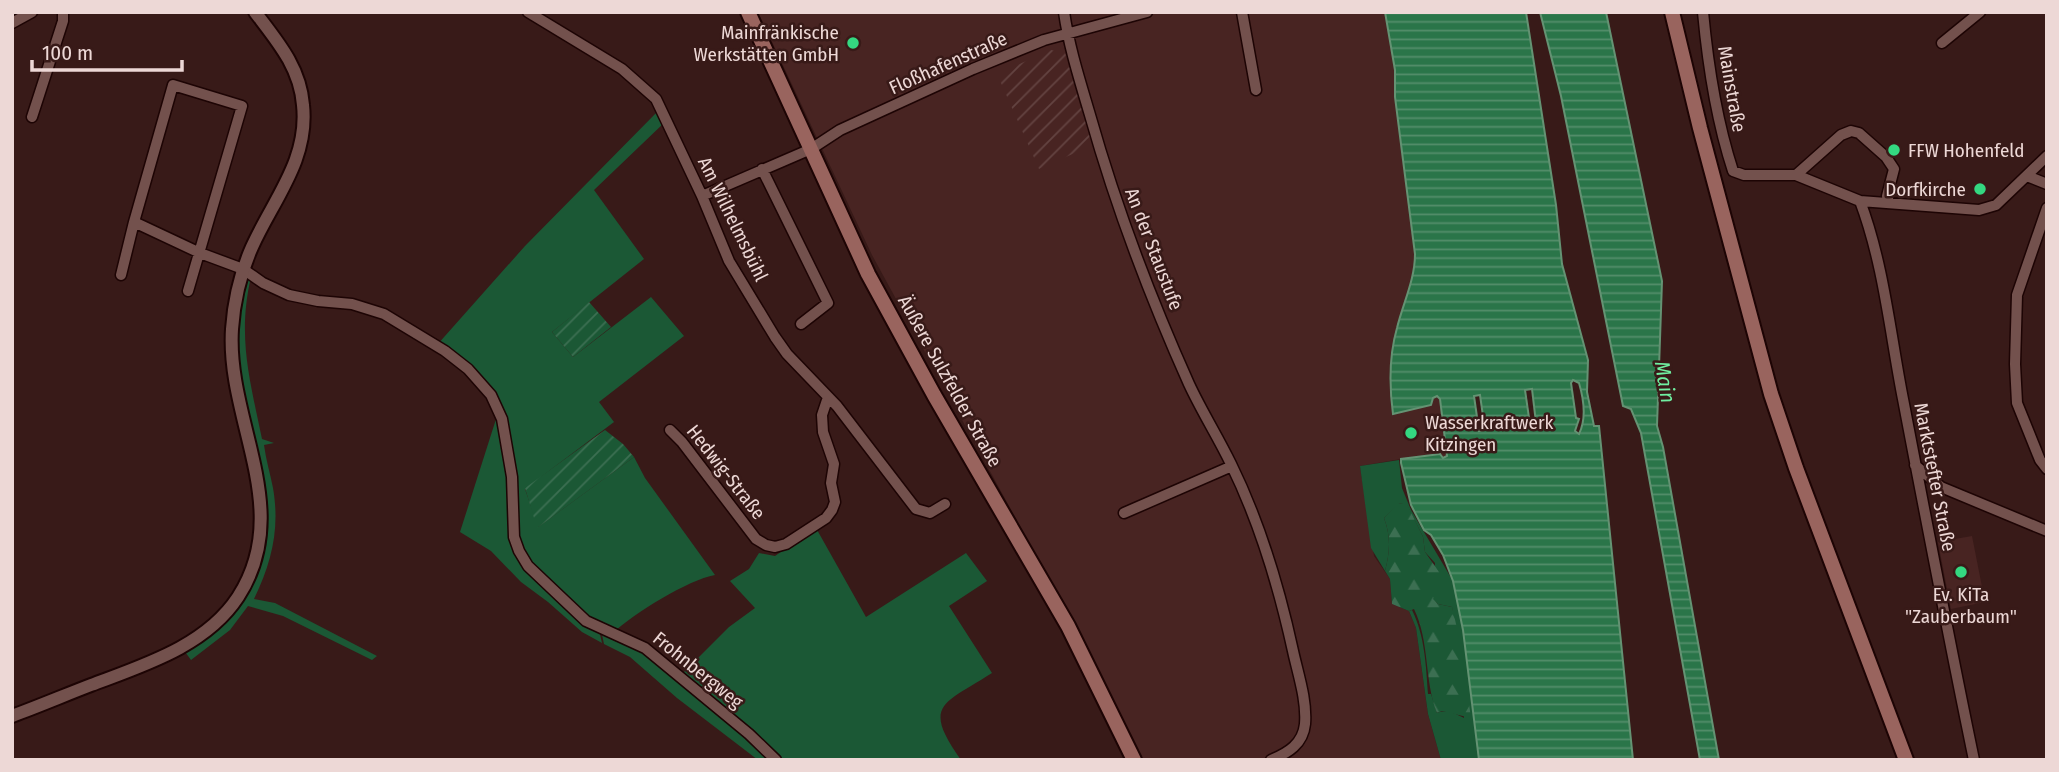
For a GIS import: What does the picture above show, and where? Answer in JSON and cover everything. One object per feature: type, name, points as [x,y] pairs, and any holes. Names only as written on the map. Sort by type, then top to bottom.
[{"type":"main road","name":"Äußere Sulzfelder Straße","points":[[748,12],[868,274],[934,396],[1068,626],[1134,760]]},
{"type":"main road","points":[[1672,12],[1771,394],[1796,468],[1906,760]]},
{"type":"street","points":[[12,23],[32,12]]},
{"type":"street","points":[[32,117],[64,21],[63,12]]},
{"type":"street","points":[[12,716],[117,676],[194,640],[225,614],[248,580],[257,554],[262,516],[260,489],[233,365],[233,308],[243,270],[290,177],[299,153],[303,122],[303,103],[289,56],[256,12]]},
{"type":"street","name":"Am Wilhelmsbühl","points":[[528,12],[622,69],[656,99],[729,261],[787,354],[828,397],[916,509],[930,513],[945,504]]},
{"type":"street","name":"An der Staustufe","points":[[1064,12],[1067,35],[1130,242],[1188,381],[1233,466],[1271,565],[1303,695],[1305,723],[1301,739],[1290,751],[1271,760]]},
{"type":"street","name":"Floßhafenstraße","points":[[702,197],[811,149],[840,131],[973,69],[1044,40],[1147,12]]},
{"type":"street","points":[[1242,12],[1256,90]]},
{"type":"street","name":"Mainstraße","points":[[1703,12],[1709,72],[1723,140],[1733,171],[1744,175],[1796,175]]},
{"type":"street","points":[[1942,43],[1980,12]]},
{"type":"street","points":[[121,275],[173,85],[242,106],[188,291]]},
{"type":"street","points":[[1889,202],[1887,196],[1894,169],[1886,157],[1859,133],[1851,131],[1841,135],[1796,175],[1860,201],[1979,210],[1996,205],[2047,156]]},
{"type":"street","points":[[762,169],[828,303],[801,324]]},
{"type":"street","points":[[2027,176],[2047,184]]},
{"type":"street","name":"Marktstefter Straße","points":[[1860,201],[1878,257],[1887,319],[1974,760]]},
{"type":"street","points":[[2047,208],[2017,295],[2015,364],[2017,403],[2040,460],[2047,469]]},
{"type":"street","name":"Frohnbergweg","points":[[134,222],[243,270],[289,295],[352,304],[384,314],[445,351],[478,378],[498,408],[506,433],[512,477],[514,537],[528,566],[586,621],[645,648],[749,734],[776,760]]},
{"type":"street","name":"Hedwig-Straße","points":[[670,430],[756,539],[775,547],[786,544],[825,518],[835,502],[831,483],[834,464],[823,432],[822,415],[828,397]]},
{"type":"street","points":[[1915,465],[1941,487],[2047,531]]},
{"type":"street","points":[[1124,513],[1233,466]]},
{"type":"shaded area","points":[[758,12],[1389,12],[1450,459],[1401,459],[1360,466],[1374,556],[1390,579],[1392,604],[1409,611],[1416,628],[1428,714],[1441,760],[1134,760],[1044,570],[872,255]]},
{"type":"shaded area","points":[[1385,12],[1526,12],[1556,205],[1562,264],[1588,360],[1587,392],[1594,426],[1599,426],[1633,760],[1479,760],[1463,630],[1453,581],[1443,555],[1431,535],[1424,530],[1411,505],[1401,463],[1401,459],[1440,454],[1443,458],[1447,456],[1440,399],[1437,396],[1433,398],[1431,405],[1393,414],[1390,381],[1392,349],[1411,282],[1415,254],[1395,97],[1395,70]],"holes":[[[1573,380],[1579,383],[1583,402],[1584,415],[1579,434],[1575,431],[1579,419],[1576,418],[1571,383]],[[1532,389],[1536,423],[1530,425],[1525,390]],[[1480,395],[1485,430],[1479,431],[1474,396]]]},
{"type":"shaded area","points":[[1540,12],[1606,12],[1662,281],[1657,426],[1719,760],[1700,760],[1641,433],[1631,409],[1623,406],[1561,96]]},
{"type":"shaded area","points":[[1051,50],[1065,53],[1095,144],[1039,169],[997,74]]},
{"type":"shaded area","name":"Ev. KiTa \"Zauberbaum\"","points":[[1972,536],[1985,602],[1951,609],[1938,542]]},
{"type":"green space","points":[[659,110],[665,122],[594,190],[644,259],[552,332],[573,357],[651,297],[684,336],[599,402],[614,422],[525,489],[538,527],[634,457],[645,478],[715,575],[691,583],[662,598],[613,633],[586,621],[552,587],[583,621],[599,630],[602,643],[582,632],[521,582],[491,551],[460,532],[497,416],[487,396],[475,384],[478,384],[477,380],[492,400],[501,422],[507,446],[513,497],[513,481],[507,435],[495,403],[487,390],[466,367],[437,345],[525,246]]},
{"type":"green space","points":[[244,273],[251,277],[245,319],[250,378],[262,439],[274,443],[264,445],[275,503],[275,531],[266,572],[254,599],[275,603],[377,656],[372,660],[283,616],[248,606],[230,630],[191,660],[183,649],[227,616],[264,536],[235,355]]},
{"type":"green space","points":[[589,302],[611,327],[573,357],[552,332]]},
{"type":"green space","points":[[605,430],[634,457],[537,528],[525,488]]},
{"type":"green space","points":[[1399,460],[1402,488],[1411,510],[1453,581],[1463,630],[1479,760],[1441,760],[1428,714],[1416,628],[1409,611],[1412,610],[1422,641],[1428,694],[1431,694],[1437,713],[1447,712],[1464,718],[1452,607],[1438,604],[1432,599],[1435,563],[1425,552],[1423,537],[1407,505],[1399,503],[1384,518],[1389,544],[1385,571],[1371,548],[1360,466]]},
{"type":"green space","points":[[1398,503],[1407,504],[1423,537],[1425,552],[1444,579],[1433,599],[1438,604],[1452,607],[1460,641],[1471,718],[1442,711],[1437,713],[1430,687],[1423,635],[1414,609],[1409,611],[1392,604],[1390,579],[1385,571],[1389,544],[1384,518]]},
{"type":"green space","points":[[816,528],[866,617],[966,553],[987,581],[949,606],[992,673],[951,699],[944,707],[942,727],[961,760],[758,760],[677,698],[630,657],[604,644],[601,630],[636,644],[678,678],[729,627],[755,608],[730,581],[749,569],[759,553],[775,556]]},
{"type":"place","name":"Mainfränkische Werkstätten GmbH","points":[[853,43]]},
{"type":"place","name":"FFW Hohenfeld","points":[[1894,150]]},
{"type":"place","name":"Dorfkirche","points":[[1980,189]]},
{"type":"place","name":"Wasserkraftwerk Kitzingen","points":[[1411,433]]},
{"type":"place","name":"Ev. KiTa \"Zauberbaum\"","points":[[1961,572]]},
{"type":"water label","name":"Main","points":[[1665,382]]}]
